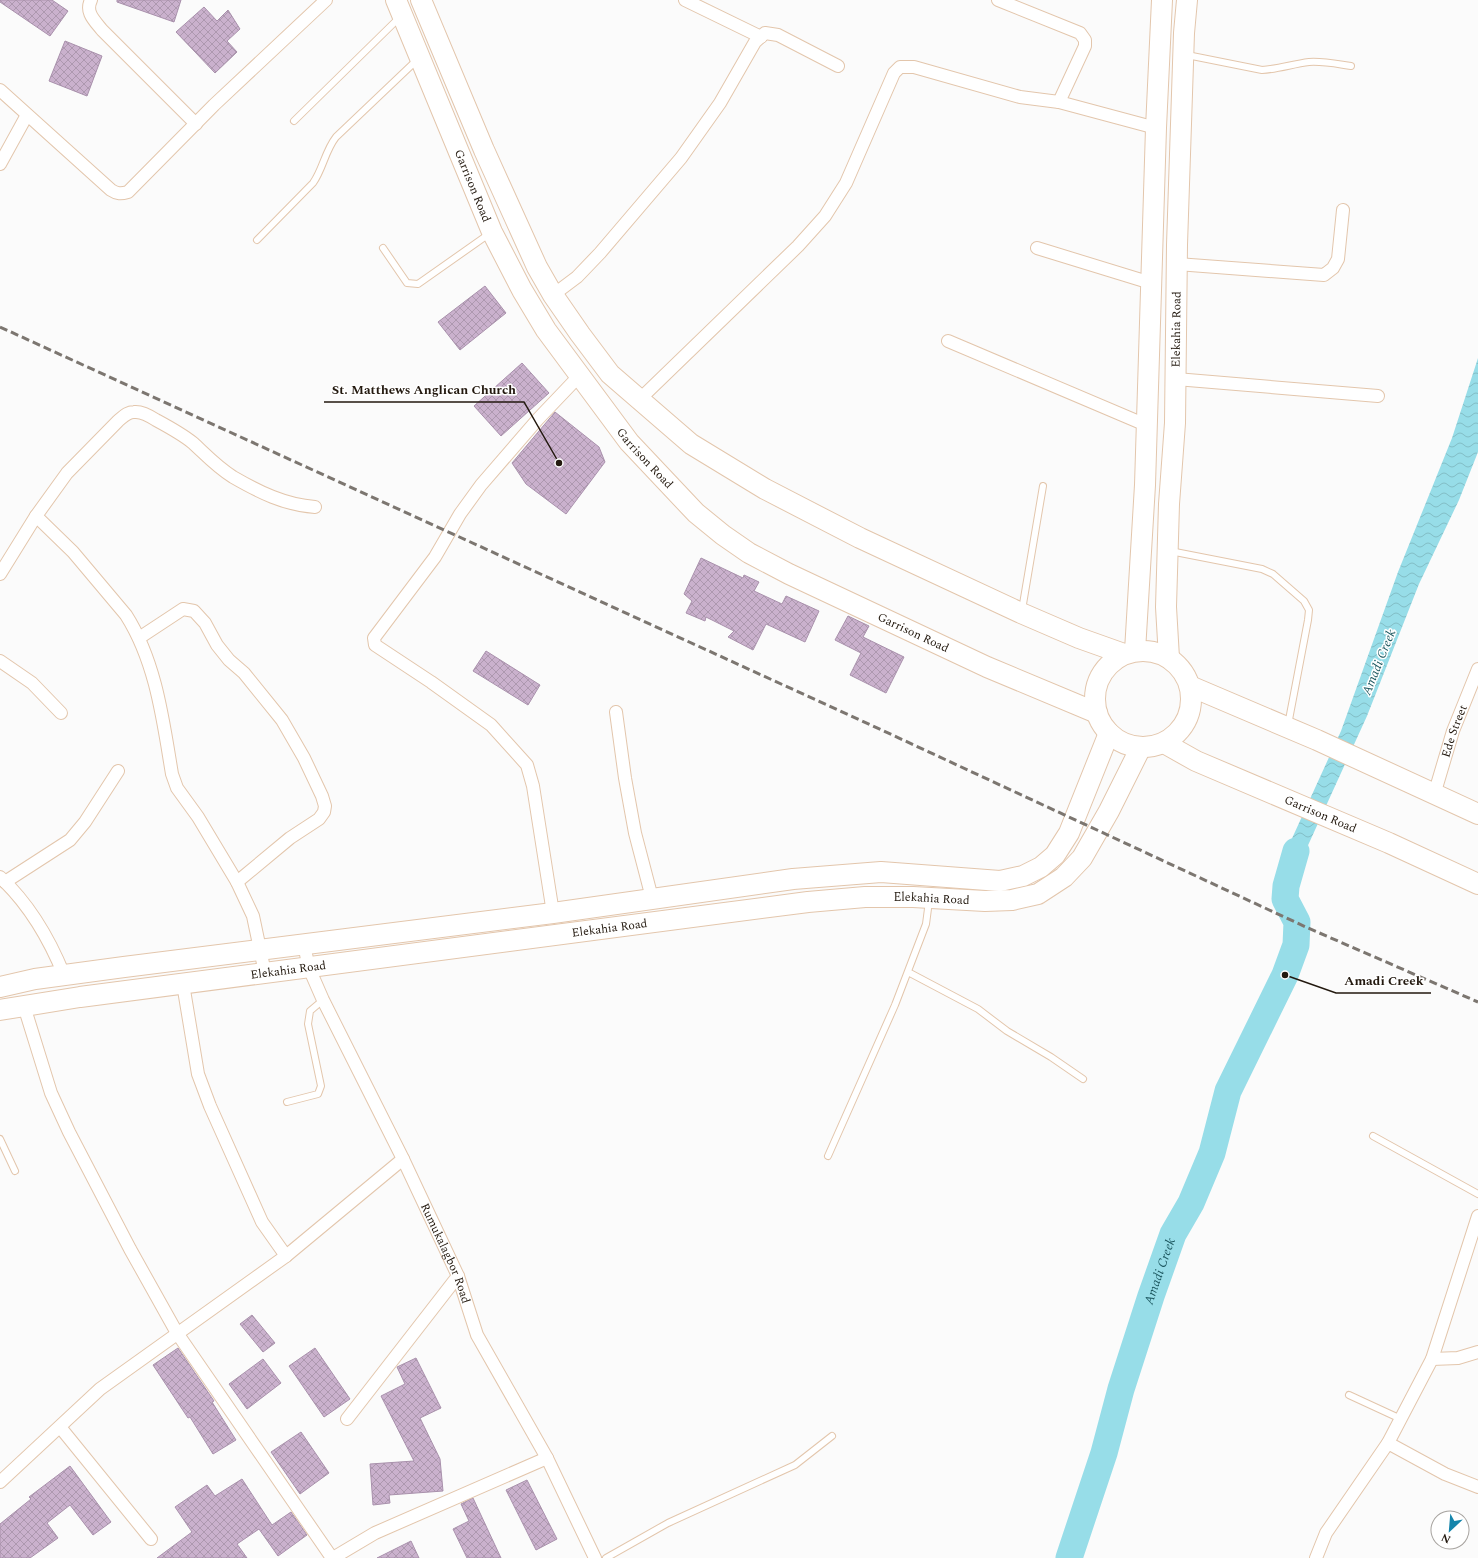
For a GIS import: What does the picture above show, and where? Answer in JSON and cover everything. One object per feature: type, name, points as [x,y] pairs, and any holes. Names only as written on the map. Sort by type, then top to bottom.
[{"type":"main road","name":"Garrison Road","points":[[421,0],[514,218],[537,267],[553,295],[610,374],[691,444],[765,489],[860,538],[1021,613],[1079,638],[1129,653]]},
{"type":"main road","points":[[1129,653],[1141,564],[1156,128],[1162,0]]},
{"type":"main road","name":"Elekahia Road","points":[[1169,658],[1166,606],[1175,423],[1177,264],[1187,0]]},
{"type":"main road","name":"Garrison Road","points":[[399,7],[492,232],[522,290],[546,330],[629,442],[696,513],[723,535],[749,552],[796,577],[987,667],[1097,714]]},
{"type":"main road","points":[[1147,650],[1169,658],[1182,670],[1190,686],[1192,704],[1187,721],[1177,734],[1164,742],[1153,746],[1141,747],[1130,745],[1109,734],[1097,714],[1094,702],[1098,679],[1113,660],[1129,653],[1147,650]]},
{"type":"main road","points":[[1190,686],[1317,740],[1478,814]]},
{"type":"main road","name":"Elekahia Road","points":[[0,987],[64,975],[839,875],[882,872],[914,873],[1000,881],[1023,876],[1041,867],[1055,855],[1069,833],[1109,734]]},
{"type":"main road","name":"Garrison Road","points":[[1164,742],[1196,761],[1478,884]]},
{"type":"main road","name":"Elekahia Road","points":[[0,1010],[80,997],[808,902],[865,897],[930,897],[984,901],[1012,900],[1038,894],[1052,886],[1082,858],[1106,817],[1141,747]]},
{"type":"street","points":[[91,0],[88,8],[89,12],[102,30],[196,124]]},
{"type":"street","points":[[0,90],[111,190],[119,194],[128,192],[196,124],[326,0]]},
{"type":"street","points":[[685,0],[761,37]]},
{"type":"street","points":[[998,0],[1080,33],[1084,36],[1085,46],[1059,102]]},
{"type":"street","points":[[553,295],[577,277],[681,158],[720,103],[755,42],[765,33],[778,35],[838,66]]},
{"type":"street","points":[[639,400],[798,246],[825,216],[846,183],[897,69],[904,66],[914,68],[1020,97],[1059,102],[1156,128]]},
{"type":"street","points":[[0,164],[27,115]]},
{"type":"street","points":[[1177,264],[1324,275],[1333,268],[1338,259],[1343,210]]},
{"type":"street","points":[[1037,248],[1151,283]]},
{"type":"street","points":[[948,341],[1146,425]]},
{"type":"street","points":[[553,913],[533,786],[527,764],[491,725],[375,645],[374,638],[435,557],[460,514],[481,485],[538,419],[579,376]]},
{"type":"street","points":[[1176,379],[1378,396]]},
{"type":"street","points":[[0,574],[36,516],[67,473],[118,421],[126,414],[132,412],[149,416],[170,427],[192,442],[215,466],[240,481],[284,502],[296,506],[315,507]]},
{"type":"street","points":[[36,516],[73,552],[126,615],[139,638],[154,680],[172,774],[177,788],[198,817],[237,882],[252,916],[265,973]]},
{"type":"street","points":[[139,638],[183,609],[194,611],[205,622],[217,645],[244,673],[282,720],[304,758],[322,796],[325,809],[319,819],[290,838],[237,882]]},
{"type":"street","points":[[0,661],[32,683],[61,713]]},
{"type":"street","name":"Ede Street","points":[[1434,795],[1453,731],[1478,669]]},
{"type":"street","points":[[616,712],[625,778],[635,833],[652,898]]},
{"type":"street","points":[[64,975],[54,949],[34,916],[14,890],[2,880],[70,840],[85,822],[118,771]]},
{"type":"street","name":"Rumukalagbor Road","points":[[304,945],[309,968],[323,1000],[403,1159],[458,1276],[477,1335],[547,1458],[595,1558]]},
{"type":"street","points":[[183,984],[198,1074],[210,1106],[262,1222],[286,1256]]},
{"type":"street","points":[[24,1006],[51,1093],[68,1132],[130,1249],[177,1333],[332,1558],[375,1534],[547,1458]]},
{"type":"street","points":[[0,1482],[100,1389],[286,1256],[403,1159]]},
{"type":"street","points":[[1316,1558],[1326,1533],[1388,1443],[1432,1359],[1478,1216]]},
{"type":"street","points":[[347,1419],[458,1276]]},
{"type":"street","points":[[1432,1359],[1458,1358],[1478,1352]]},
{"type":"street","points":[[60,1427],[151,1539]]},
{"type":"street","points":[[1388,1443],[1445,1474],[1478,1487]]},
{"type":"lane","points":[[294,121],[399,7]]},
{"type":"lane","points":[[1184,54],[1262,70],[1274,70],[1310,62],[1328,62],[1351,66]]},
{"type":"lane","points":[[257,240],[313,184],[319,175],[329,146],[336,137],[420,57]]},
{"type":"lane","points":[[383,248],[407,283],[418,284],[492,232]]},
{"type":"lane","points":[[1021,613],[1043,486]]},
{"type":"lane","points":[[1168,551],[1262,569],[1283,582],[1304,601],[1309,610],[1309,615],[1288,728]]},
{"type":"lane","points":[[828,1156],[908,972],[926,924],[930,897]]},
{"type":"lane","points":[[908,972],[978,1009],[1007,1031],[1051,1057],[1082,1079]]},
{"type":"lane","points":[[286,1102],[318,1094],[320,1091],[321,1086],[308,1024],[310,1011],[323,1000]]},
{"type":"lane","points":[[1373,1136],[1478,1194]]},
{"type":"lane","points":[[0,1139],[15,1171]]},
{"type":"lane","points":[[1349,1395],[1401,1419]]},
{"type":"lane","points":[[606,1558],[668,1523],[795,1466],[832,1436]]},
{"type":"water","points":[[1478,358],[1478,452],[1459,500],[1419,584],[1367,716],[1289,887],[1282,885],[1289,845],[1341,731],[1398,572],[1452,438]]},
{"type":"building","points":[[0,0],[52,0],[68,11],[50,36],[0,2]]},
{"type":"building","points":[[117,0],[181,0],[174,22],[117,2]]},
{"type":"building","points":[[204,7],[217,21],[228,10],[240,29],[227,41],[237,52],[215,73],[176,32]]},
{"type":"building","points":[[65,41],[102,56],[87,96],[49,81]]},
{"type":"building","points":[[485,286],[506,313],[460,350],[438,322]]},
{"type":"building","points":[[522,363],[549,393],[501,436],[474,406]]},
{"type":"building","points":[[555,412],[599,447],[605,462],[566,514],[526,484],[512,463]]},
{"type":"building","points":[[701,558],[743,578],[744,575],[759,582],[754,591],[782,604],[786,596],[819,611],[805,642],[766,624],[753,650],[728,637],[734,631],[706,617],[705,621],[686,613],[692,601],[684,594]]},
{"type":"building","points":[[848,616],[869,626],[863,637],[904,657],[886,693],[850,675],[861,653],[835,640]]},
{"type":"building","points":[[486,651],[540,685],[528,705],[473,671]]},
{"type":"building","points":[[252,1315],[275,1343],[263,1352],[240,1324]]},
{"type":"building","points":[[178,1348],[214,1401],[212,1402],[236,1440],[213,1454],[190,1417],[188,1418],[153,1365]]},
{"type":"building","points":[[315,1348],[350,1399],[324,1417],[289,1366]]},
{"type":"building","points":[[416,1358],[441,1408],[420,1418],[440,1459],[443,1491],[389,1495],[390,1503],[373,1505],[370,1464],[414,1461],[381,1396],[405,1384],[397,1367]]},
{"type":"building","points":[[263,1359],[281,1383],[247,1409],[229,1384]]},
{"type":"building","points":[[301,1432],[329,1473],[300,1494],[271,1452]]},
{"type":"building","points":[[70,1466],[111,1522],[93,1535],[70,1505],[47,1523],[58,1538],[30,1558],[0,1558],[0,1524],[31,1499],[29,1497]]},
{"type":"building","points":[[242,1479],[272,1525],[291,1512],[307,1535],[278,1556],[259,1529],[237,1544],[247,1558],[157,1558],[192,1532],[175,1507],[207,1485],[215,1496]]},
{"type":"building","points":[[527,1480],[557,1539],[536,1550],[506,1490]]},
{"type":"building","points":[[473,1498],[501,1558],[467,1558],[453,1529],[469,1521],[461,1504]]},
{"type":"building","points":[[411,1541],[419,1558],[377,1558]]},
{"type":"waterway","name":"Amadi Creek","points":[[1069,1558],[1104,1453],[1121,1389],[1173,1234],[1191,1203],[1212,1153],[1228,1091],[1285,975],[1296,945],[1297,922],[1285,899],[1286,886],[1296,851]]},
{"type":"railway","points":[[0,327],[873,726],[1308,928],[1478,1002]]},
{"type":"place","name":"St. Matthews Anglican Church","points":[[559,463]]},
{"type":"place","name":"Amadi Creek","points":[[1285,975]]}]
